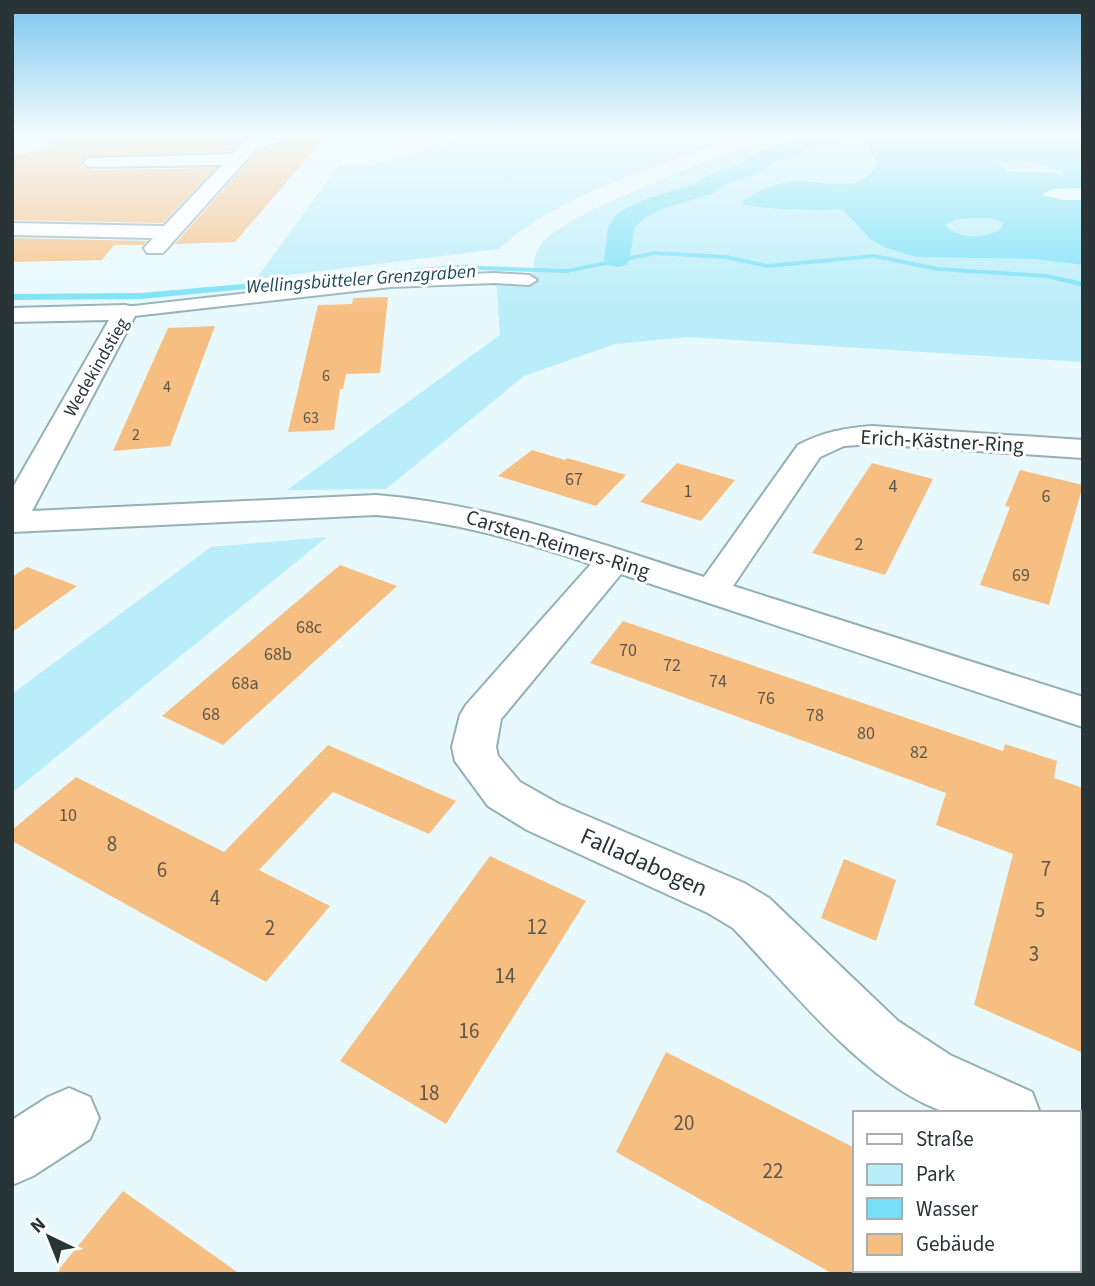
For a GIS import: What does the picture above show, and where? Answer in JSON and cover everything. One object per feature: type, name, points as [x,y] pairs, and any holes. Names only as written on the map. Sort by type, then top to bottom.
[{"type":"street","points":[[155,248],[204,195]]},
{"type":"street","points":[[12,229],[172,232]]},
{"type":"street","points":[[12,314],[125,312]]},
{"type":"street","name":"Wedekindstieg","points":[[12,520],[125,312]]},
{"type":"street","name":"Erich-Kästner-Ring","points":[[711,592],[809,451],[828,441],[856,435],[895,435],[1083,449]]},
{"type":"street","name":"Carsten-Reimers-Ring","points":[[12,520],[376,505],[402,506],[484,519],[1083,712]]},
{"type":"street","name":"Falladabogen","points":[[614,560],[481,715],[474,747],[477,761],[485,774],[504,794],[543,817],[726,898],[751,913],[878,1040],[930,1075],[1007,1111]]},
{"type":"street","points":[[12,1155],[69,1118]]},
{"type":"lane","name":"Wedekindstieg","points":[[125,312],[391,282],[495,278],[529,280]]},
{"type":"green space","points":[[317,195],[585,195],[522,230],[499,249],[256,279]]},
{"type":"green space","points":[[626,195],[772,195],[751,206],[808,210],[842,209],[870,239],[886,248],[916,257],[1034,259],[1083,265],[1083,362],[688,337],[615,344],[524,376],[386,489],[287,490],[500,335],[496,280],[501,274],[534,273],[535,259],[543,242],[590,211]]},
{"type":"green space","points":[[957,218],[990,218],[1003,223],[1001,230],[972,236],[957,233],[945,225]]},
{"type":"green space","points":[[327,537],[12,793],[12,694],[211,547]]},
{"type":"water","points":[[753,195],[1042,195],[1062,200],[1083,200],[1083,265],[1034,259],[916,257],[886,248],[870,239],[842,209],[774,209],[741,203]],"holes":[[[990,218],[1003,223],[1000,230],[987,235],[964,235],[945,225],[957,219]]]},
{"type":"building","points":[[12,195],[190,195],[163,223],[12,220]]},
{"type":"building","points":[[219,195],[275,195],[235,242],[175,244]]},
{"type":"building","points":[[12,238],[147,241],[143,245],[114,245],[102,260],[12,262]]},
{"type":"building","points":[[388,297],[380,373],[346,374],[343,389],[340,389],[334,430],[288,432],[318,305],[352,304],[353,298]]},
{"type":"building","points":[[215,326],[170,446],[113,451],[168,328]]},
{"type":"building","points":[[532,450],[626,475],[596,506],[498,476]]},
{"type":"building","points":[[677,463],[735,480],[701,521],[640,502]]},
{"type":"building","points":[[872,463],[933,479],[885,575],[812,553]]},
{"type":"building","points":[[1020,470],[1083,485],[1049,605],[980,585],[1010,507],[1005,506]]},
{"type":"building","points":[[340,565],[397,586],[223,745],[162,716]]},
{"type":"building","points":[[27,567],[77,586],[12,632],[12,577]]},
{"type":"building","points":[[623,621],[1003,751],[1005,744],[1057,761],[1054,778],[1083,788],[1083,1053],[974,1005],[1013,854],[936,825],[946,793],[590,663]]},
{"type":"building","points":[[328,745],[456,801],[429,834],[333,792],[259,870],[330,906],[266,982],[12,841],[12,830],[76,777],[224,852]]},
{"type":"building","points":[[490,856],[586,901],[446,1124],[340,1061]]},
{"type":"building","points":[[844,859],[896,880],[876,941],[821,918]]},
{"type":"building","points":[[666,1052],[853,1147],[855,1274],[833,1274],[616,1152]]},
{"type":"building","points":[[123,1191],[240,1274],[55,1274]]},
{"type":"waterway","points":[[617,259],[621,228],[625,220],[654,204],[683,195]]},
{"type":"waterway","name":"Wellingsbütteler Grenzgraben","points":[[12,297],[141,296],[455,267],[567,271],[655,253],[726,257],[767,266],[874,256],[938,269],[1047,276],[1083,285]]}]
